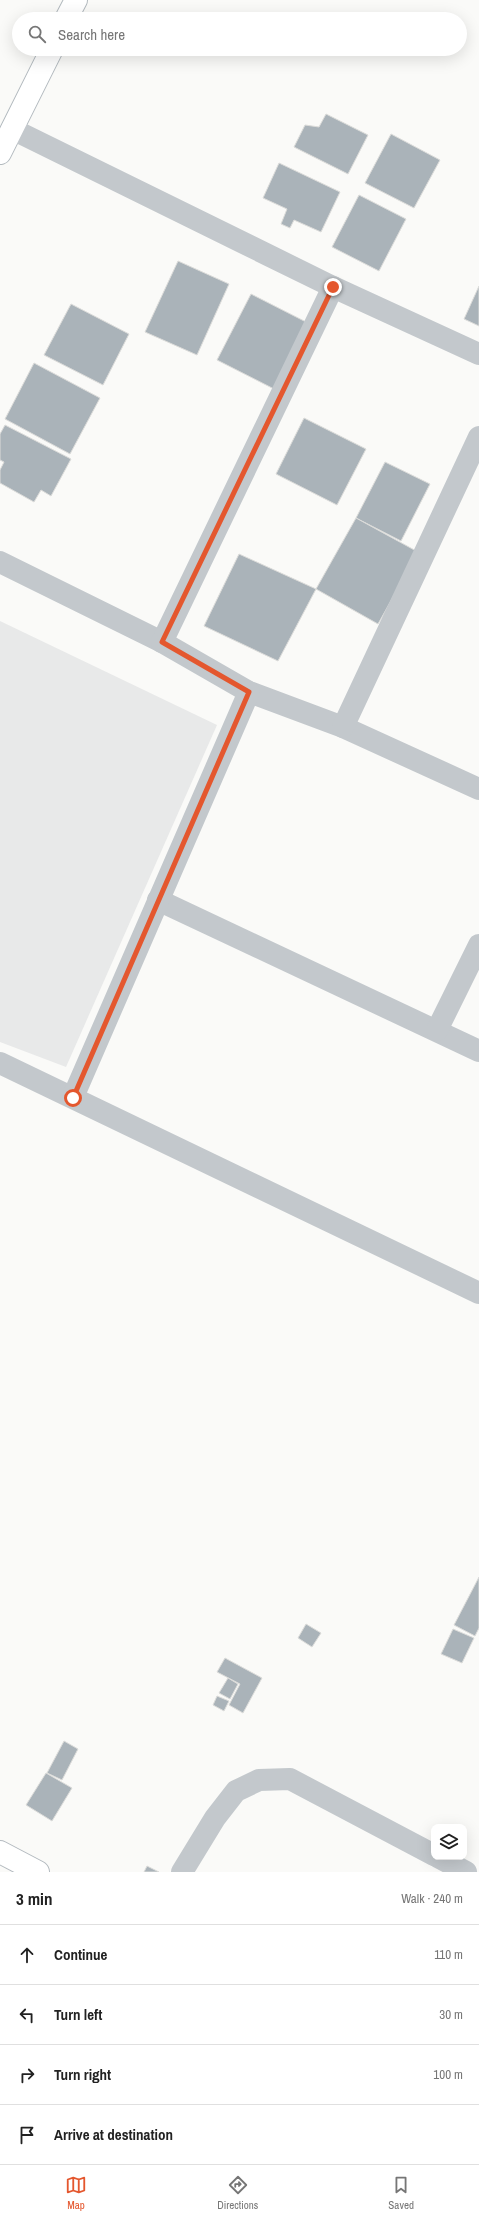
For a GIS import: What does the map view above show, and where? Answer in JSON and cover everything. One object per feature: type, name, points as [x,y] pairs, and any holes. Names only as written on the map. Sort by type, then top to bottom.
[{"type":"street","points":[[70,12],[76,0]]},
{"type":"street","points":[[0,153],[48,56]]},
{"type":"street","points":[[12,129],[333,287],[479,354]]},
{"type":"street","points":[[162,642],[333,287]]},
{"type":"street","points":[[343,728],[479,437]]},
{"type":"street","points":[[0,562],[162,642],[249,692],[343,728],[479,789]]},
{"type":"street","points":[[73,1098],[249,692]]},
{"type":"street","points":[[158,900],[479,1051]]},
{"type":"street","points":[[437,1030],[479,945]]},
{"type":"street","points":[[0,1063],[479,1293]]},
{"type":"street","points":[[182,1872],[215,1818],[236,1791],[259,1780],[290,1779],[431,1853]]},
{"type":"street","points":[[0,1852],[38,1872]]},
{"type":"street","points":[[444,1860],[466,1872]]},
{"type":"shaded area","points":[[0,621],[217,725],[66,1067],[0,1042]]},
{"type":"building","points":[[326,114],[368,135],[348,174],[294,147],[305,125],[319,127]]},
{"type":"building","points":[[391,134],[440,160],[414,208],[365,183]]},
{"type":"building","points":[[279,163],[340,192],[321,232],[294,220],[290,228],[281,224],[287,209],[263,198]]},
{"type":"building","points":[[359,195],[406,219],[379,271],[332,247]]},
{"type":"building","points":[[178,261],[229,284],[197,355],[145,332]]},
{"type":"building","points":[[479,286],[479,326],[464,319]]},
{"type":"building","points":[[251,294],[310,324],[276,390],[217,360]]},
{"type":"building","points":[[71,304],[129,334],[103,385],[44,355]]},
{"type":"building","points":[[34,363],[100,398],[70,454],[5,419]]},
{"type":"building","points":[[304,418],[366,449],[337,505],[276,474]]},
{"type":"building","points":[[5,425],[71,459],[51,496],[41,490],[34,502],[0,483],[0,470],[4,462],[0,460],[0,434]]},
{"type":"building","points":[[385,462],[430,484],[401,541],[356,518]]},
{"type":"building","points":[[356,518],[418,552],[378,624],[316,589]]},
{"type":"building","points":[[239,554],[316,589],[278,661],[204,626]]},
{"type":"building","points":[[479,1577],[479,1628],[475,1636],[454,1625]]},
{"type":"building","points":[[306,1624],[321,1633],[312,1647],[298,1638]]},
{"type":"building","points":[[453,1629],[474,1638],[462,1663],[441,1654]]},
{"type":"building","points":[[225,1658],[262,1678],[243,1713],[229,1705],[240,1684],[217,1672]]},
{"type":"building","points":[[228,1678],[238,1684],[230,1699],[219,1693]]},
{"type":"building","points":[[217,1696],[229,1701],[224,1711],[213,1705]]},
{"type":"building","points":[[64,1741],[78,1749],[62,1780],[47,1773]]},
{"type":"building","points":[[46,1773],[72,1788],[52,1821],[26,1805]]},
{"type":"building","points":[[147,1866],[159,1872],[144,1872]]},
{"type":"route","points":[[73,1098],[249,692],[162,642],[333,287]]}]
